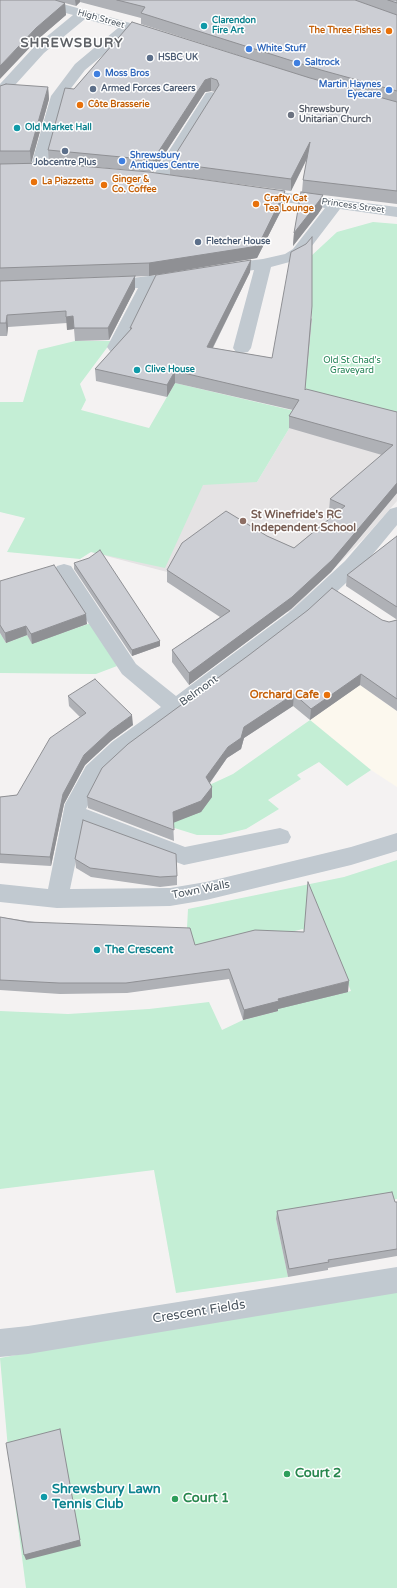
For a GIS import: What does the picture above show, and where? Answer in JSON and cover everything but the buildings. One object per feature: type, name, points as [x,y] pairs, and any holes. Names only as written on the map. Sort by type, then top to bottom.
[{"type":"street","name":"High Street","points":[[34,0],[170,40]]},
{"type":"street","points":[[0,93],[39,50],[83,14]]},
{"type":"street","points":[[41,169],[58,96],[80,67],[128,27]]},
{"type":"street","points":[[159,179],[212,96]]},
{"type":"street","points":[[141,177],[175,182]]},
{"type":"street","name":"Princess Street","points":[[238,191],[397,212]]},
{"type":"street","points":[[90,285],[150,282],[262,264],[290,257],[299,252],[337,203]]},
{"type":"street","points":[[242,348],[262,276],[262,264]]},
{"type":"street","points":[[116,347],[150,282]]},
{"type":"street","name":"Belmont","points":[[56,899],[76,804],[94,772],[120,748],[176,708],[299,615],[352,566],[397,513]]},
{"type":"street","points":[[64,572],[129,669],[176,708]]},
{"type":"street","points":[[329,586],[347,598]]},
{"type":"street","points":[[74,814],[184,856],[280,837]]},
{"type":"street","name":"Town Walls","points":[[0,893],[56,899],[177,896],[206,891],[351,856],[397,842]]},
{"type":"street","name":"Crescent Fields","points":[[0,1343],[36,1339],[397,1280]]},
{"type":"shaded area","name":"St Winefride's RC Independent School","points":[[299,412],[397,425],[397,501],[367,535],[290,613],[266,598],[91,552],[133,470],[257,482]]},
{"type":"shaded area","points":[[352,663],[375,696],[397,711],[397,787],[371,770],[293,706]]},
{"type":"green space","name":"Old St Chad's Graveyard","points":[[373,222],[397,224],[397,425],[304,400],[312,318],[310,257],[337,232]]},
{"type":"green space","points":[[75,341],[112,341],[80,384],[86,400],[81,410],[149,428],[175,383],[299,412],[257,482],[203,485],[165,568],[91,552],[80,559],[7,552],[25,518],[0,512],[0,402],[23,402],[38,350]]},
{"type":"green space","points":[[91,623],[117,666],[96,674],[0,673],[0,633],[6,643],[27,635],[32,643]]},
{"type":"green space","points":[[310,720],[371,770],[347,786],[319,762],[297,775],[301,779],[268,800],[279,809],[246,829],[221,835],[197,835],[168,826],[205,787],[233,774]]},
{"type":"green space","points":[[397,860],[397,1199],[276,1219],[288,1277],[176,1293],[154,1170],[0,1189],[0,1011],[68,1014],[149,1009],[209,1002],[222,1030],[243,1020],[278,1011],[267,981],[313,1000],[351,991],[327,934],[307,938],[303,929],[233,946],[198,965],[187,928],[188,909],[344,877]]},
{"type":"green space","points":[[397,1285],[397,1588],[26,1588],[8,1449],[0,1358]]},
{"type":"place","name":"Clarendon Fire Art","points":[[204,26]]},
{"type":"place","name":"The Three Fishes","points":[[389,31]]},
{"type":"place","name":"White Stuff","points":[[249,49]]},
{"type":"place","name":"HSBC UK","points":[[150,58]]},
{"type":"place","name":"Saltrock","points":[[297,63]]},
{"type":"place","name":"Moss Bros","points":[[97,74]]},
{"type":"place","name":"Armed Forces Careers","points":[[93,89]]},
{"type":"place","name":"Martin Haynes Eyecare","points":[[389,90]]},
{"type":"place","name":"Côte Brasserie","points":[[80,105]]},
{"type":"place","name":"Shrewsbury Unitarian Church","points":[[291,115]]},
{"type":"place","name":"Old Market Hall","points":[[17,128]]},
{"type":"place","name":"Jobcentre Plus","points":[[65,151]]},
{"type":"place","name":"Shrewsbury Antiques Centre","points":[[122,161]]},
{"type":"place","name":"La Piazzetta","points":[[34,182]]},
{"type":"place","name":"Ginger & Co. Coffee","points":[[104,185]]},
{"type":"place","name":"Crafty Cat Tea Lounge","points":[[256,204]]},
{"type":"place","name":"Fletcher House","points":[[198,242]]},
{"type":"place","name":"Clive House","points":[[137,370]]},
{"type":"place","name":"St Winefride's RC Independent School","points":[[243,521]]},
{"type":"place","name":"Orchard Cafe","points":[[327,695]]},
{"type":"place","name":"The Crescent","points":[[97,950]]},
{"type":"place","name":"Court 2","points":[[287,1474]]},
{"type":"place","name":"Shrewsbury Lawn Tennis Club","points":[[44,1497]]},
{"type":"place","name":"Court 1","points":[[175,1499]]},
{"type":"district","name":"SHREWSBURY","points":[[72,44]]}]
